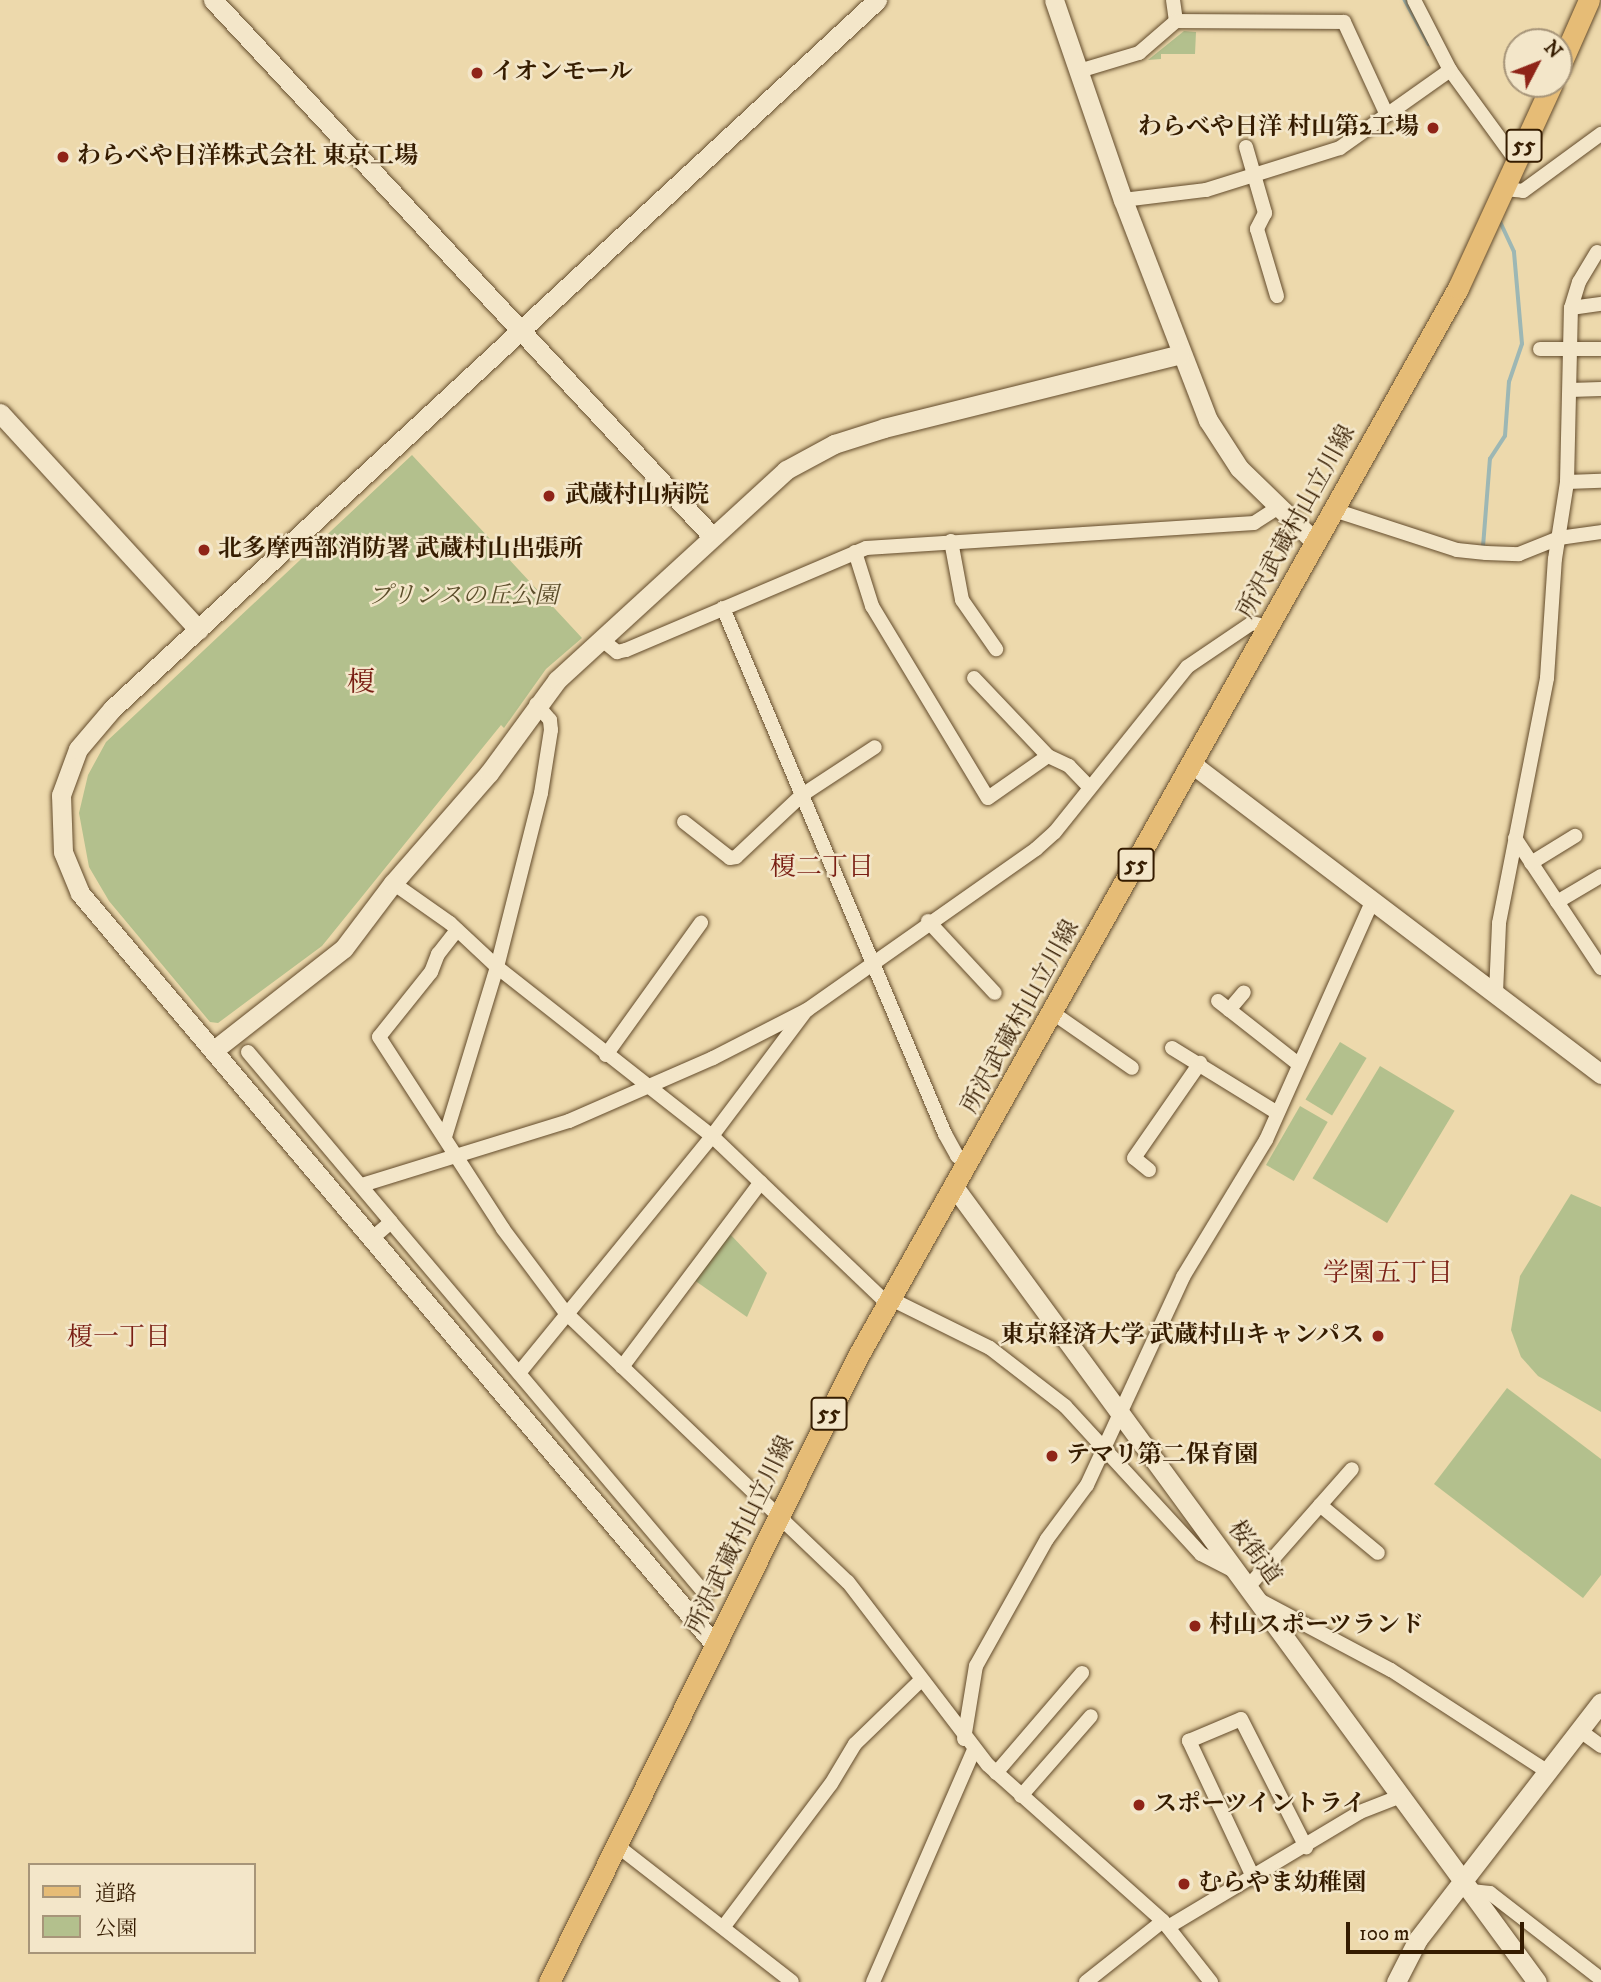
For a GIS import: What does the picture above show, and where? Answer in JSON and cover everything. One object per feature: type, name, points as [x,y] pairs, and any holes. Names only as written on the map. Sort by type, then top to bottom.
[{"type":"main road","points":[[1573,34],[1587,0]]},
{"type":"main road","name":"所沢武蔵村山立川線","points":[[549,1982],[858,1356],[891,1303],[1458,288],[1546,98]]},
{"type":"street","points":[[213,0],[712,536]]},
{"type":"street","points":[[716,1646],[374,1237],[80,893],[63,852],[60,827],[65,782],[89,733],[877,0]]},
{"type":"street","points":[[1054,0],[1180,354],[1226,450],[1277,508],[1315,542]]},
{"type":"street","points":[[1172,0],[1176,21]]},
{"type":"street","points":[[1414,0],[1450,70],[1517,162]]},
{"type":"street","points":[[1079,71],[1139,53],[1176,21],[1344,22],[1387,114]]},
{"type":"street","points":[[1123,200],[1206,190],[1255,177],[1340,148],[1450,70]]},
{"type":"street","points":[[1505,189],[1523,191],[1601,134]]},
{"type":"street","points":[[1246,147],[1265,213],[1257,229],[1277,296]]},
{"type":"street","points":[[1496,993],[1499,923],[1547,678],[1559,538],[1567,482],[1571,308],[1579,282],[1597,252]]},
{"type":"street","points":[[1571,308],[1601,304]]},
{"type":"street","points":[[1540,349],[1569,352],[1601,349]]},
{"type":"street","points":[[215,1050],[321,970],[344,948],[393,883],[489,773],[537,704],[601,639],[786,470],[834,444],[1180,354]]},
{"type":"street","points":[[1570,390],[1601,389]]},
{"type":"street","points":[[0,413],[199,630]]},
{"type":"street","points":[[1567,482],[1601,481]]},
{"type":"street","points":[[601,639],[617,652],[626,650],[855,552],[951,541],[1254,523],[1277,508]]},
{"type":"street","points":[[1334,510],[1457,550],[1518,554],[1559,538],[1601,531]]},
{"type":"street","points":[[951,541],[962,600],[996,649]]},
{"type":"street","points":[[855,552],[872,606],[988,799],[1048,756]]},
{"type":"street","points":[[723,608],[945,1134],[957,1156],[968,1165]]},
{"type":"street","points":[[362,1185],[569,1121],[649,1087],[807,1010],[874,964],[928,921],[1036,849],[1055,832],[1088,786],[1187,667],[1252,623],[1268,627]]},
{"type":"street","points":[[974,678],[1048,756],[1069,766],[1088,786]]},
{"type":"street","points":[[445,1137],[497,967],[541,793],[551,730],[550,720],[537,704]]},
{"type":"street","points":[[684,822],[730,858],[736,857],[802,795],[875,747]]},
{"type":"street","points":[[1192,764],[1601,1074]]},
{"type":"street","points":[[1531,863],[1575,836]]},
{"type":"street","points":[[1515,838],[1601,968]]},
{"type":"street","points":[[1557,902],[1601,877]]},
{"type":"street","points":[[393,883],[457,930],[497,967],[712,1136],[891,1303],[990,1348],[1065,1406],[1201,1554],[1247,1586],[1391,1670],[1545,1770]]},
{"type":"street","points":[[873,1982],[969,1744],[976,1666],[1041,1549],[1087,1485],[1183,1277],[1266,1140],[1297,1063],[1373,900]]},
{"type":"street","points":[[928,921],[995,993]]},
{"type":"street","points":[[606,1055],[701,923]]},
{"type":"street","points":[[457,930],[438,954],[431,972],[379,1037],[456,1156],[565,1312],[779,1513],[848,1582],[969,1744],[1021,1796],[1166,1924],[1211,1982]]},
{"type":"street","points":[[1244,992],[1223,1006],[1297,1063]]},
{"type":"street","points":[[519,1373],[565,1312],[712,1136],[807,1010]]},
{"type":"street","points":[[1053,1013],[1132,1068]]},
{"type":"street","points":[[1172,1048],[1276,1112]]},
{"type":"street","points":[[248,1052],[706,1595]]},
{"type":"street","points":[[1149,1170],[1134,1158],[1200,1063]]},
{"type":"street","points":[[622,1367],[761,1182]]},
{"type":"street","name":"桜街道","points":[[955,1188],[1537,1982]]},
{"type":"street","points":[[374,1237],[391,1222]]},
{"type":"street","points":[[1247,1586],[1352,1469]]},
{"type":"street","points":[[596,1502],[614,1486]]},
{"type":"street","points":[[1320,1505],[1378,1553]]},
{"type":"street","points":[[996,1773],[1082,1672]]},
{"type":"street","points":[[725,1925],[831,1784],[855,1744],[921,1680]]},
{"type":"street","points":[[1396,1982],[1418,1939],[1467,1886],[1545,1770],[1601,1702]]},
{"type":"street","points":[[1021,1796],[1091,1716]]},
{"type":"street","points":[[1254,1879],[1189,1741],[1241,1719],[1306,1847]]},
{"type":"street","points":[[1579,1730],[1601,1746]]},
{"type":"street","points":[[1086,1982],[1166,1924],[1254,1879],[1360,1812],[1401,1797]]},
{"type":"street","points":[[615,1844],[725,1925],[792,1982]]},
{"type":"street","points":[[1467,1886],[1490,1894],[1601,1979]]},
{"type":"green space","points":[[1184,31],[1196,32],[1195,54],[1161,54],[1161,59],[1148,60]]},
{"type":"green space","name":"プリンスの丘公園","points":[[412,455],[582,638],[546,669],[504,728],[501,725],[322,946],[218,1023],[210,1022],[109,901],[89,867],[79,813],[88,775],[106,742]]},
{"type":"green space","points":[[1340,1042],[1367,1058],[1332,1115],[1305,1099]]},
{"type":"green space","points":[[1380,1066],[1455,1111],[1387,1223],[1313,1178]]},
{"type":"green space","points":[[1300,1106],[1328,1122],[1294,1181],[1266,1165]]},
{"type":"green space","points":[[1571,1194],[1601,1207],[1601,1412],[1538,1376],[1521,1357],[1511,1330],[1520,1276]]},
{"type":"green space","points":[[728,1232],[767,1273],[747,1317],[694,1280]]},
{"type":"green space","points":[[1507,1388],[1601,1459],[1601,1575],[1583,1598],[1434,1484]]},
{"type":"waterway","points":[[1405,0],[1429,44]]},
{"type":"waterway","points":[[1483,547],[1490,459],[1505,436],[1509,382],[1522,344],[1514,252],[1499,220]]},
{"type":"place","name":"イオンモール","points":[[477,73]]},
{"type":"place","name":"わらべや日洋 村山第2工場","points":[[1433,128]]},
{"type":"place","name":"わらべや日洋株式会社 東京工場","points":[[63,157]]},
{"type":"place","name":"武蔵村山病院","points":[[549,496]]},
{"type":"place","name":"北多摩西部消防署 武蔵村山出張所","points":[[204,550]]},
{"type":"place","name":"東京経済大学 武蔵村山キャンパス","points":[[1378,1336]]},
{"type":"place","name":"テマリ第二保育園","points":[[1052,1456]]},
{"type":"place","name":"村山スポーツランド","points":[[1195,1626]]},
{"type":"place","name":"スポーツイントライ","points":[[1139,1805]]},
{"type":"place","name":"むらやま幼稚園","points":[[1184,1884]]},
{"type":"district","name":"榎","points":[[361,683]]},
{"type":"district","name":"榎二丁目","points":[[822,868]]},
{"type":"district","name":"学園五丁目","points":[[1388,1274]]},
{"type":"district","name":"榎一丁目","points":[[119,1338]]}]
